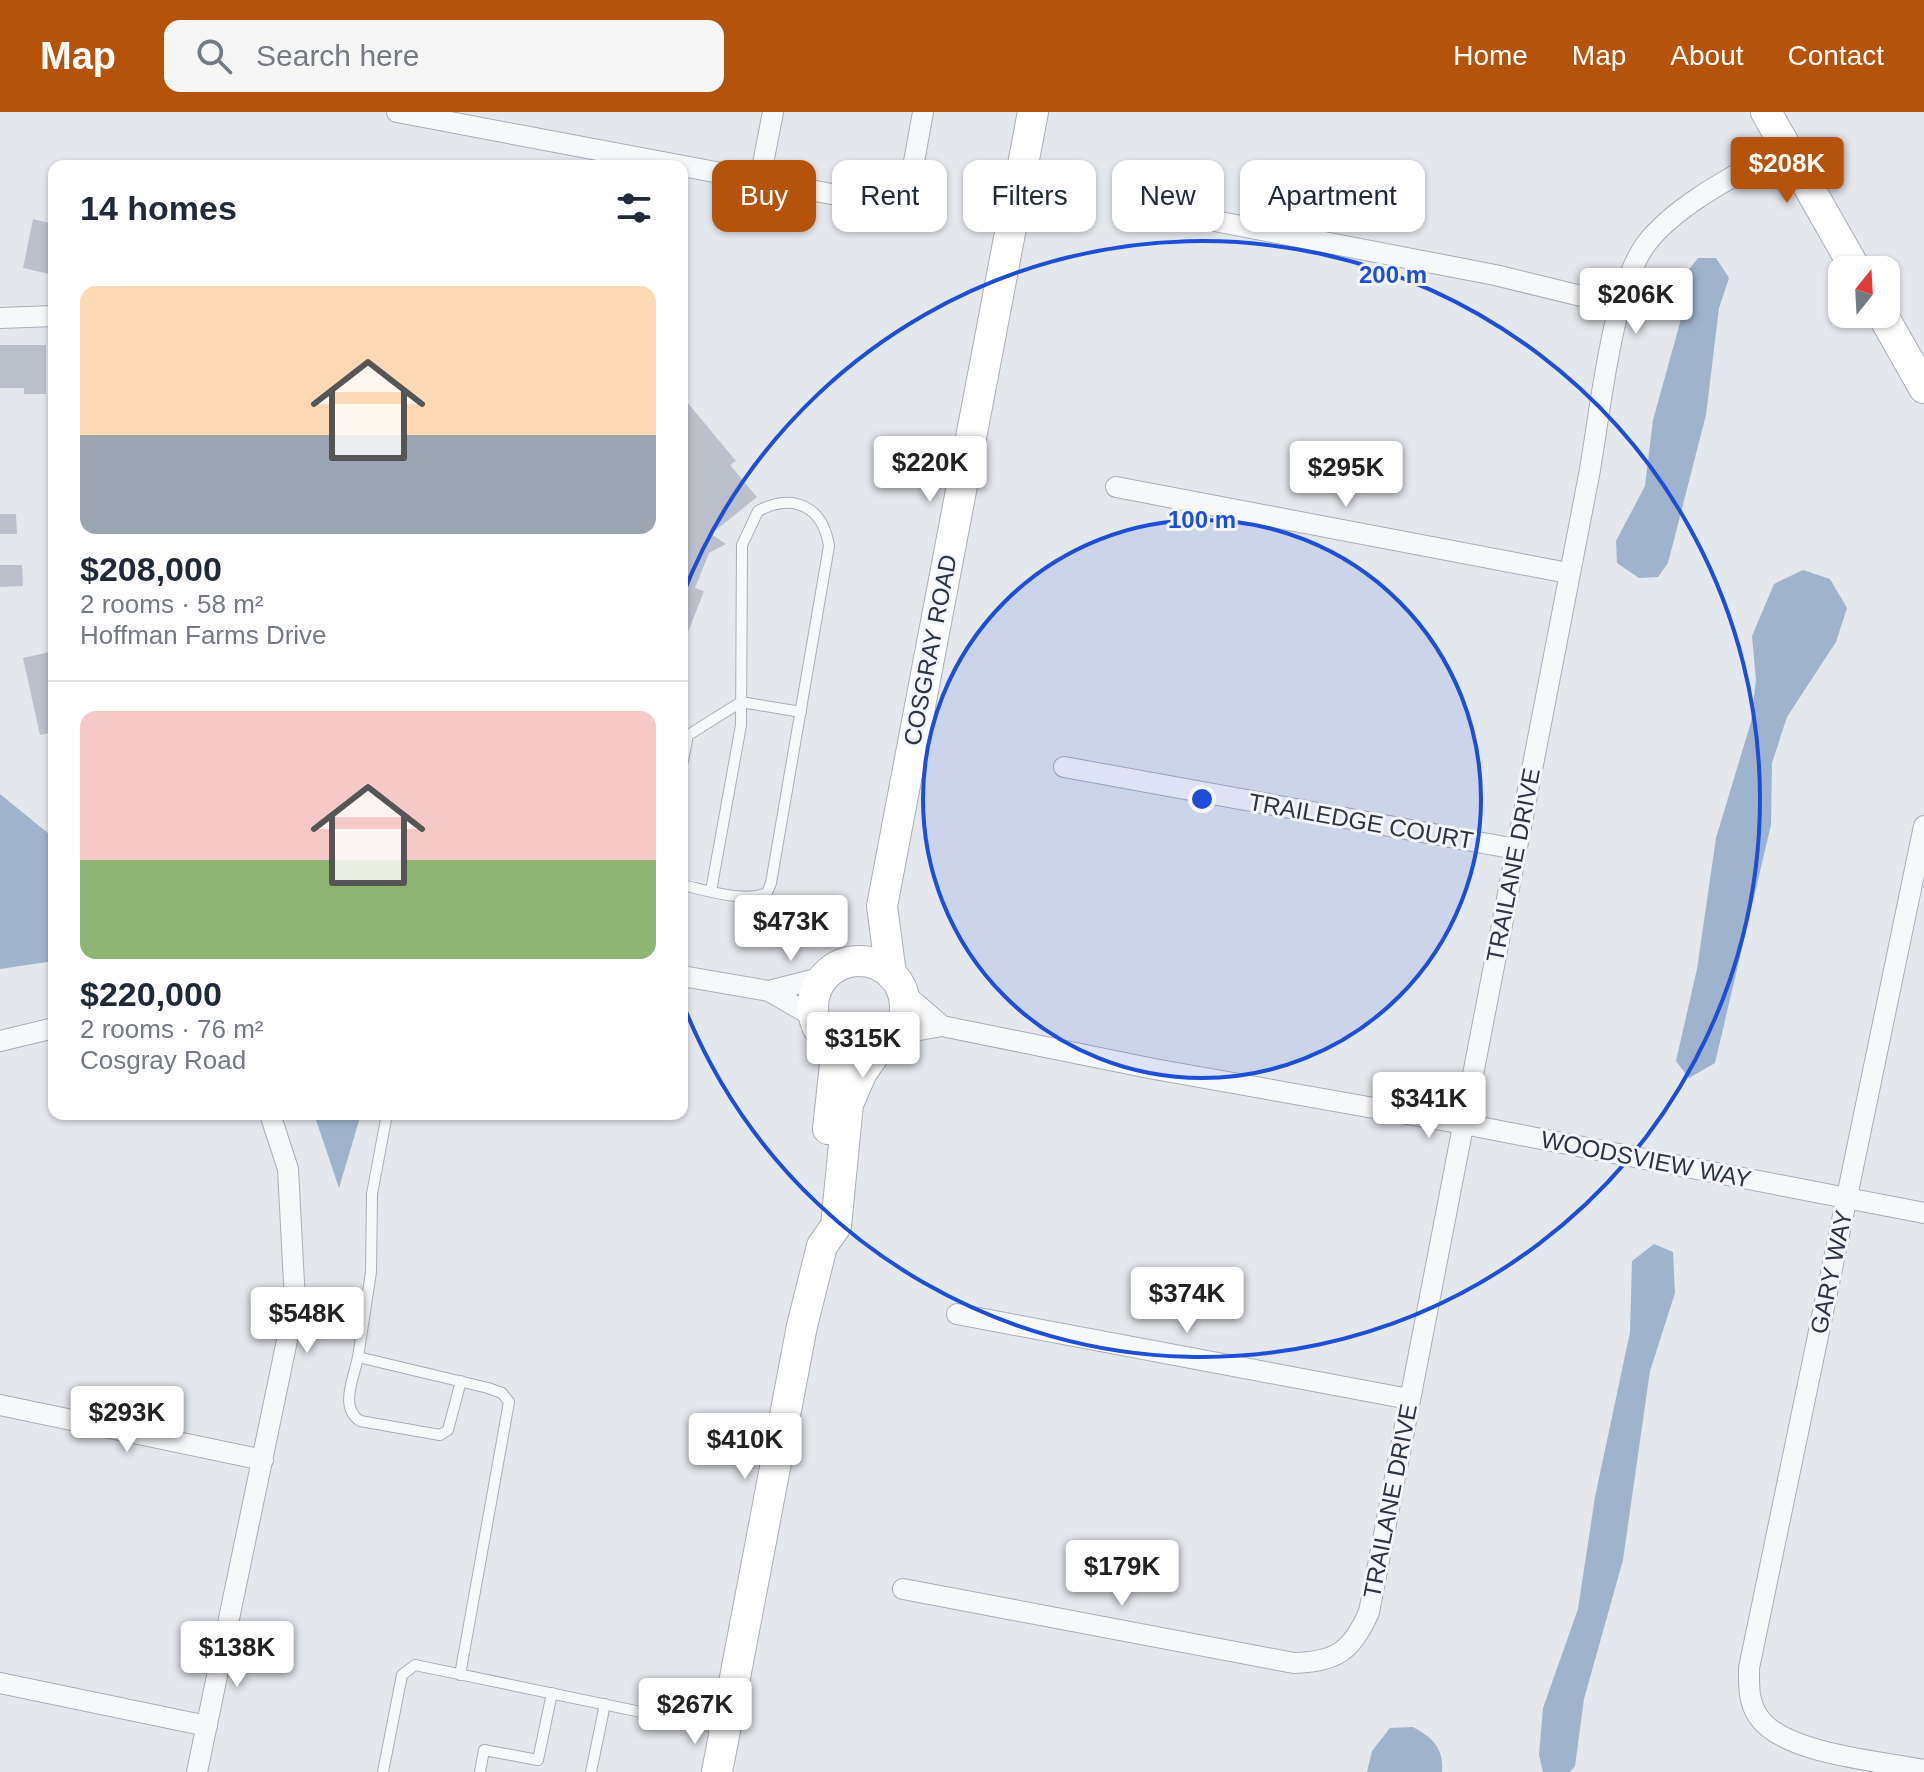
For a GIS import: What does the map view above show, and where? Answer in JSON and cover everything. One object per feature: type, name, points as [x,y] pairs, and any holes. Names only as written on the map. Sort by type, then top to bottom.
[{"type":"main road","name":"COSGRAY ROAD","points":[[897,983],[882,906],[1033,112]]},
{"type":"main road","points":[[1766,112],[1848,256]]},
{"type":"main road","points":[[1890,328],[1924,388]]},
{"type":"main road","name":"COSGRAY ROAD","points":[[834,970],[882,906]]},
{"type":"main road","points":[[717,1772],[802,1326],[822,1246],[836,1226],[848,1104],[862,1072],[888,1042],[905,1014],[897,983],[869,962],[834,970],[813,1003],[835,1064],[818,1221],[822,1246]]},
{"type":"main road","points":[[820,1029],[846,1051],[888,1042]]},
{"type":"street","points":[[397,112],[472,118],[670,160]]},
{"type":"street","points":[[764,160],[773,112]]},
{"type":"street","points":[[816,190],[879,203],[898,200],[910,184],[923,112]]},
{"type":"street","name":"TRAILANE DRIVE","points":[[903,1589],[1294,1663],[1321,1662],[1344,1651],[1360,1633],[1369,1612],[1464,1124],[1589,475],[1618,305],[1646,245],[1700,196],[1786,147]]},
{"type":"street","points":[[688,164],[712,169]]},
{"type":"street","points":[[1224,223],[1481,272],[1618,305]]},
{"type":"street","points":[[0,318],[48,316]]},
{"type":"street","points":[[1116,487],[1568,573]]},
{"type":"street","name":"TRAILEDGE COURT","points":[[1064,767],[1516,849]]},
{"type":"street","name":"GARY WAY","points":[[1924,826],[1749,1668],[1748,1693],[1758,1716],[1775,1734],[1798,1744],[1924,1770]]},
{"type":"street","points":[[769,991],[834,970]]},
{"type":"street","points":[[688,977],[769,991],[820,1029]]},
{"type":"street","name":"WOODSVIEW WAY","points":[[897,983],[942,1026]]},
{"type":"street","name":"WOODSVIEW WAY","points":[[888,1042],[942,1026],[1154,1069],[1464,1124],[1924,1213]]},
{"type":"street","points":[[0,1041],[48,1029]]},
{"type":"street","points":[[197,1772],[295,1302],[288,1169],[272,1120]]},
{"type":"street","points":[[957,1314],[1409,1399]]},
{"type":"street","points":[[0,1405],[263,1460]]},
{"type":"street","points":[[0,1683],[207,1726]]},
{"type":"lane","points":[[688,886],[711,891],[757,898],[767,893],[829,546],[826,527],[820,518],[800,504],[768,506],[758,511],[745,532],[742,545],[741,702],[736,764],[711,891]]},
{"type":"lane","points":[[688,735],[741,702],[801,712]]},
{"type":"lane","points":[[386,1120],[372,1194],[371,1272],[348,1406],[351,1415],[360,1421],[440,1435],[448,1430],[461,1381]]},
{"type":"lane","points":[[358,1357],[502,1393],[509,1402],[510,1412],[460,1675]]},
{"type":"lane","points":[[383,1772],[402,1675],[415,1665],[725,1729]]},
{"type":"lane","points":[[480,1772],[484,1750],[538,1760],[552,1693]]},
{"type":"lane","points":[[591,1772],[605,1704]]},
{"type":"water","points":[[1698,258],[1716,258],[1729,278],[1719,308],[1706,415],[1668,563],[1658,577],[1639,578],[1617,563],[1616,541],[1645,486],[1653,420],[1683,312],[1683,277]]},
{"type":"water","points":[[1803,570],[1830,579],[1847,608],[1836,642],[1787,717],[1772,763],[1771,825],[1715,1063],[1689,1078],[1676,1061],[1697,969],[1716,838],[1751,722],[1756,680],[1752,636],[1774,584]]},
{"type":"water","points":[[0,794],[48,833],[48,962],[0,969]]},
{"type":"water","points":[[316,1120],[359,1120],[339,1188]]},
{"type":"water","points":[[1654,1244],[1673,1252],[1675,1293],[1650,1371],[1623,1560],[1584,1699],[1575,1766],[1570,1772],[1543,1772],[1539,1755],[1543,1708],[1578,1609],[1595,1497],[1630,1332],[1632,1261]]},
{"type":"water","points":[[1413,1727],[1436,1745],[1441,1756],[1442,1772],[1367,1772],[1372,1751],[1390,1728]]},
{"type":"building","points":[[33,219],[48,223],[48,274],[23,268]]},
{"type":"building","points":[[0,345],[46,345],[46,394],[24,394],[24,388],[0,388]]},
{"type":"building","points":[[688,403],[736,461],[730,465],[757,497],[711,534],[726,544],[709,553],[695,588],[704,591],[688,632]]},
{"type":"building","points":[[0,514],[16,514],[17,534],[0,534]]},
{"type":"building","points":[[0,565],[22,565],[23,586],[0,587]]},
{"type":"building","points":[[48,652],[48,733],[40,735],[23,658]]}]
